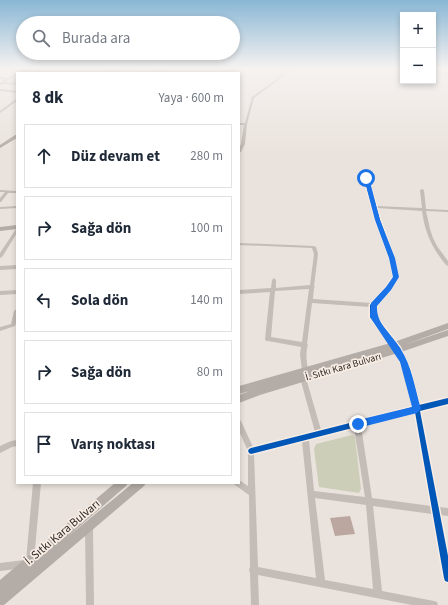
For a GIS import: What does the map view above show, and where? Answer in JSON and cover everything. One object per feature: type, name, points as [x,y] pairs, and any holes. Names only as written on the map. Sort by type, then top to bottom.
[{"type":"main road","points":[[0,147],[16,137]]},
{"type":"main road","points":[[0,229],[16,229]]},
{"type":"main road","name":"İ. Sıtkı Kara Bulvarı","points":[[396,348],[448,326]]},
{"type":"main road","name":"İ. Sıtkı Kara Bulvarı","points":[[240,399],[304,375],[448,333]]},
{"type":"main road","name":"İ. Sıtkı Kara Bulvarı","points":[[240,390],[304,375]]},
{"type":"main road","name":"İ. Sıtkı Kara Bulvarı","points":[[0,588],[30,564],[122,484]]},
{"type":"main road","name":"İ. Sıtkı Kara Bulvarı","points":[[0,601],[140,484]]},
{"type":"street","points":[[240,150],[243,144],[246,124],[253,98],[255,96]]},
{"type":"street","points":[[1,110],[16,101]]},
{"type":"street","points":[[240,124],[246,124]]},
{"type":"street","points":[[366,178],[374,207],[392,258],[396,277],[388,289],[373,305],[373,317],[396,348],[407,370],[417,409],[448,578]]},
{"type":"street","points":[[422,190],[423,209],[429,237],[448,264]]},
{"type":"street","points":[[0,192],[16,192]]},
{"type":"street","points":[[0,201],[7,192]]},
{"type":"street","points":[[0,208],[16,207]]},
{"type":"street","points":[[374,207],[448,211]]},
{"type":"street","points":[[0,256],[16,231]]},
{"type":"street","points":[[240,244],[314,247],[316,254],[305,345],[304,375],[319,434]]},
{"type":"street","points":[[0,268],[16,267]]},
{"type":"street","points":[[274,280],[268,338],[305,345]]},
{"type":"street","points":[[240,292],[313,287]]},
{"type":"street","points":[[0,293],[16,292]]},
{"type":"street","points":[[311,302],[373,305]]},
{"type":"street","points":[[0,329],[13,325],[16,314]]},
{"type":"street","points":[[252,451],[448,401]]},
{"type":"street","points":[[358,424],[369,502],[378,594]]},
{"type":"street","points":[[240,425],[252,451],[254,605]]},
{"type":"street","points":[[305,437],[321,583]]},
{"type":"street","points":[[0,450],[16,443]]},
{"type":"street","points":[[0,567],[30,564],[37,484]]},
{"type":"street","points":[[238,484],[252,493]]},
{"type":"street","points":[[312,494],[448,512]]},
{"type":"street","points":[[89,525],[90,605]]},
{"type":"street","points":[[253,570],[434,605]]},
{"type":"green space","points":[[352,435],[355,437],[361,489],[359,493],[319,487],[314,449],[316,444]]},
{"type":"building","points":[[350,516],[355,534],[335,536],[330,518]]},
{"type":"cycle path","points":[[366,178],[378,220],[392,258],[396,277],[388,289],[373,305],[373,317],[398,350],[407,370],[417,409],[448,578]]},
{"type":"cycle path","points":[[251,451],[448,401]]},
{"type":"route","points":[[358,424],[417,409],[404,362],[398,350],[373,317],[373,305],[388,289],[396,277],[392,258],[378,220],[366,178]]}]
